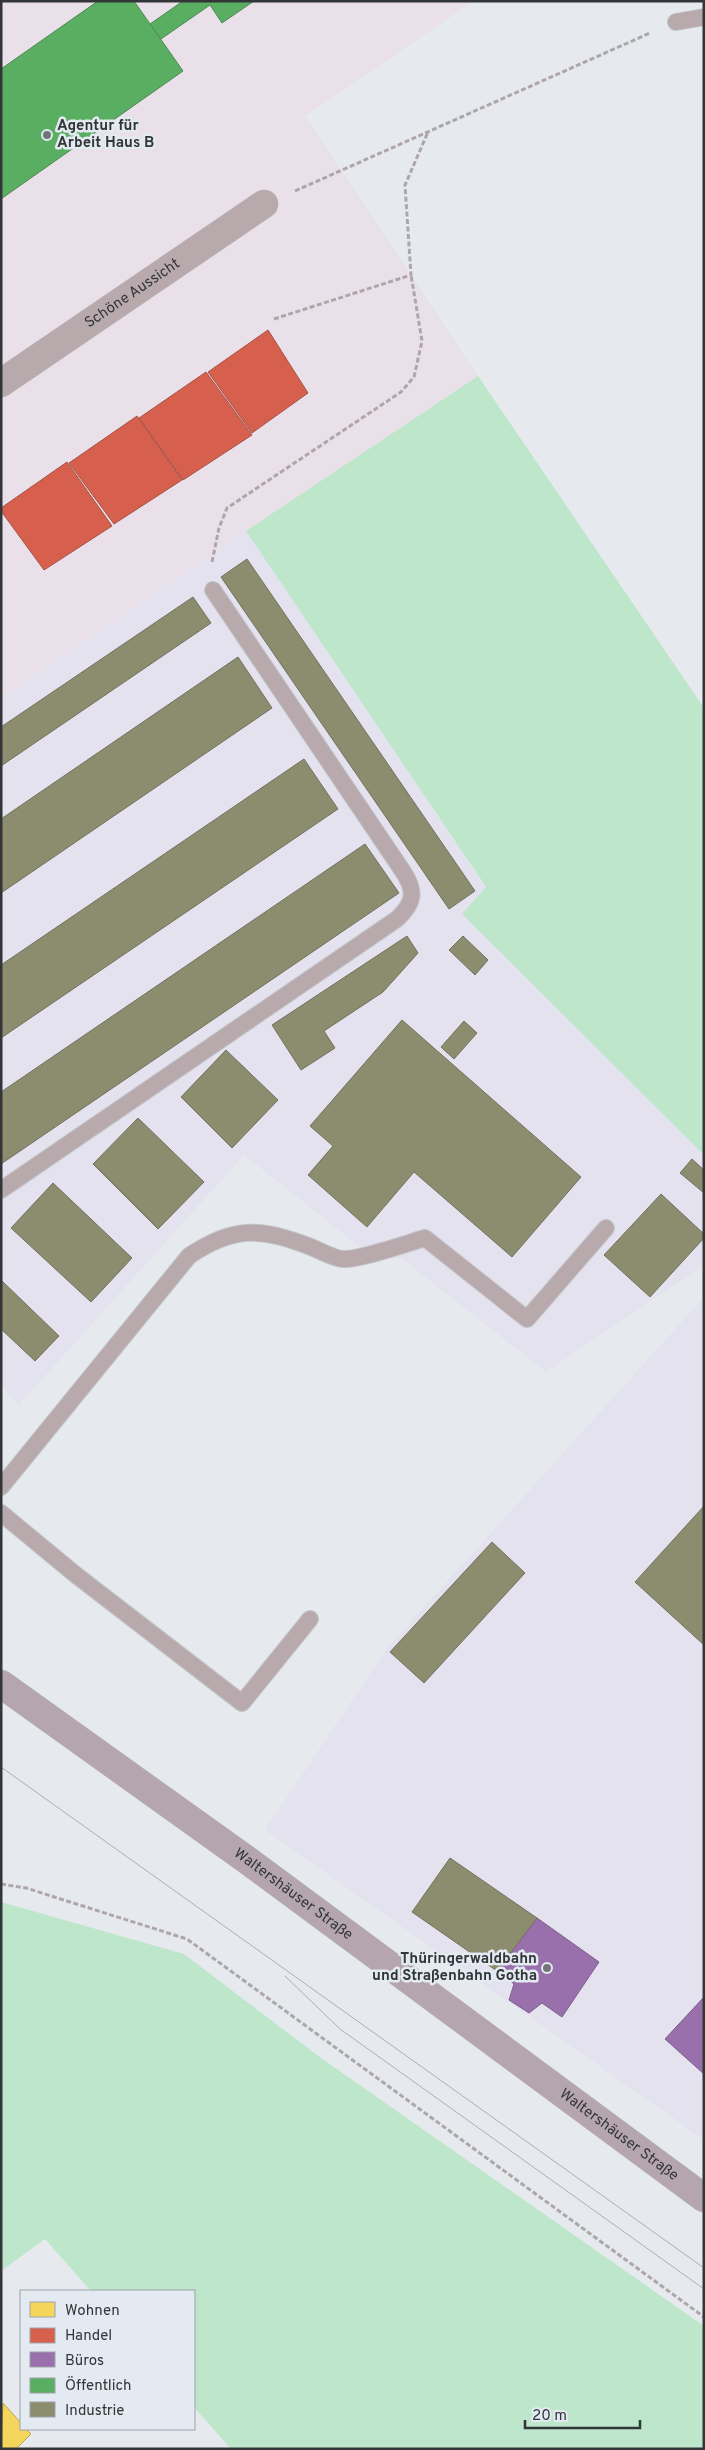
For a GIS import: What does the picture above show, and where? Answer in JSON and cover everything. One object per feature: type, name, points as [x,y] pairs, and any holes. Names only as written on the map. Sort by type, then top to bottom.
[{"type":"main road","name":"Waltershäuser Straße","points":[[1,1684],[263,1872],[704,2198]]},
{"type":"street","name":"Schöne Aussicht","points":[[1,384],[264,204]]},
{"type":"lane","points":[[676,22],[704,17]]},
{"type":"lane","points":[[1,1190],[397,919],[407,910],[411,899],[412,886],[404,872],[214,590]]},
{"type":"lane","points":[[1,1486],[189,1256],[209,1242],[226,1236],[252,1232],[278,1234],[344,1259],[425,1238],[527,1319],[606,1228]]},
{"type":"lane","points":[[1,1513],[76,1575],[242,1703],[310,1619]]},
{"type":"path","points":[[264,204],[676,22]]},
{"type":"path","points":[[214,590],[212,572],[214,548],[228,508],[402,392],[414,377],[422,341],[411,275],[405,185],[429,132]]},
{"type":"path","points":[[274,319],[411,275]]},
{"type":"path","points":[[1,1884],[26,1888],[187,1940],[704,2317]]},
{"type":"shaded area","points":[[1,1],[474,1],[305,116],[478,376],[1,698]]},
{"type":"shaded area","points":[[246,531],[486,888],[462,914],[704,1155],[704,1265],[546,1372],[401,1258],[375,1259],[244,1155],[19,1405],[1,1386],[1,698]]},
{"type":"shaded area","points":[[704,1297],[704,2140],[265,1830],[387,1648]]},
{"type":"green space","points":[[478,376],[704,708],[704,1155],[462,914],[486,887],[246,531]]},
{"type":"green space","points":[[1,1902],[184,1954],[321,2058],[704,2326],[704,2445],[699,2449],[231,2449],[195,2408],[195,2290],[90,2290],[45,2239],[1,2271]]},
{"type":"building: Wohnen","points":[[3,2403],[20,2422],[20,2430],[27,2430],[31,2434],[16,2449],[1,2449]]},
{"type":"building: Handel","points":[[268,330],[308,393],[252,433],[208,372]]},
{"type":"building: Handel","points":[[206,372],[252,435],[183,480],[139,418]]},
{"type":"building: Handel","points":[[137,416],[182,480],[114,524],[69,463]]},
{"type":"building: Handel","points":[[67,462],[112,526],[44,570],[1,511],[1,508]]},
{"type":"building: Büros","points":[[537,1918],[599,1962],[562,2017],[542,2003],[529,2013],[509,2000],[514,1984],[497,1971]]},
{"type":"building: Büros","points":[[704,1997],[704,2074],[665,2039]]},
{"type":"building: Öffentlich","name":"Agentur für Arbeit Haus B","points":[[98,1],[134,1],[183,71],[1,199],[1,69]]},
{"type":"building: Öffentlich","points":[[183,1],[254,1],[222,23],[210,5],[161,39],[150,24]]},
{"type":"building: Industrie","points":[[247,559],[475,891],[449,909],[221,577]]},
{"type":"building: Industrie","points":[[193,597],[211,623],[1,766],[1,727]]},
{"type":"building: Industrie","points":[[238,657],[272,708],[1,893],[1,819]]},
{"type":"building: Industrie","points":[[304,759],[338,809],[1,1038],[1,965]]},
{"type":"building: Industrie","points":[[365,844],[399,893],[1,1164],[1,1092]]},
{"type":"building: Industrie","points":[[407,936],[418,953],[383,992],[324,1031],[335,1048],[301,1070],[272,1025]]},
{"type":"building: Industrie","points":[[463,936],[488,960],[475,975],[449,950]]},
{"type":"building: Industrie","points":[[402,1020],[581,1177],[512,1257],[414,1172],[367,1227],[308,1175],[333,1146],[310,1126]]},
{"type":"building: Industrie","points":[[464,1021],[477,1033],[454,1059],[441,1047]]},
{"type":"building: Industrie","points":[[226,1050],[278,1100],[232,1148],[181,1097]]},
{"type":"building: Industrie","points":[[138,1118],[204,1182],[158,1229],[93,1164]]},
{"type":"building: Industrie","points":[[692,1159],[704,1170],[704,1193],[680,1173]]},
{"type":"building: Industrie","points":[[53,1183],[132,1258],[91,1302],[11,1228]]},
{"type":"building: Industrie","points":[[661,1194],[704,1234],[704,1238],[650,1297],[604,1255]]},
{"type":"building: Industrie","points":[[1,1280],[59,1336],[35,1361],[1,1329]]},
{"type":"building: Industrie","points":[[704,1506],[704,1645],[635,1582]]},
{"type":"building: Industrie","points":[[492,1542],[525,1573],[424,1683],[390,1652]]},
{"type":"building: Industrie","points":[[450,1858],[537,1918],[497,1971],[412,1912]]},
{"type":"tram line","points":[[1,1767],[704,2268]]},
{"type":"tram line","points":[[285,1976],[340,2029],[704,2289]]},
{"type":"place","name":"Agentur für Arbeit Haus B","points":[[47,135]]},
{"type":"place","name":"Thüringerwaldbahn und Straßenbahn Gotha","points":[[547,1968]]}]
